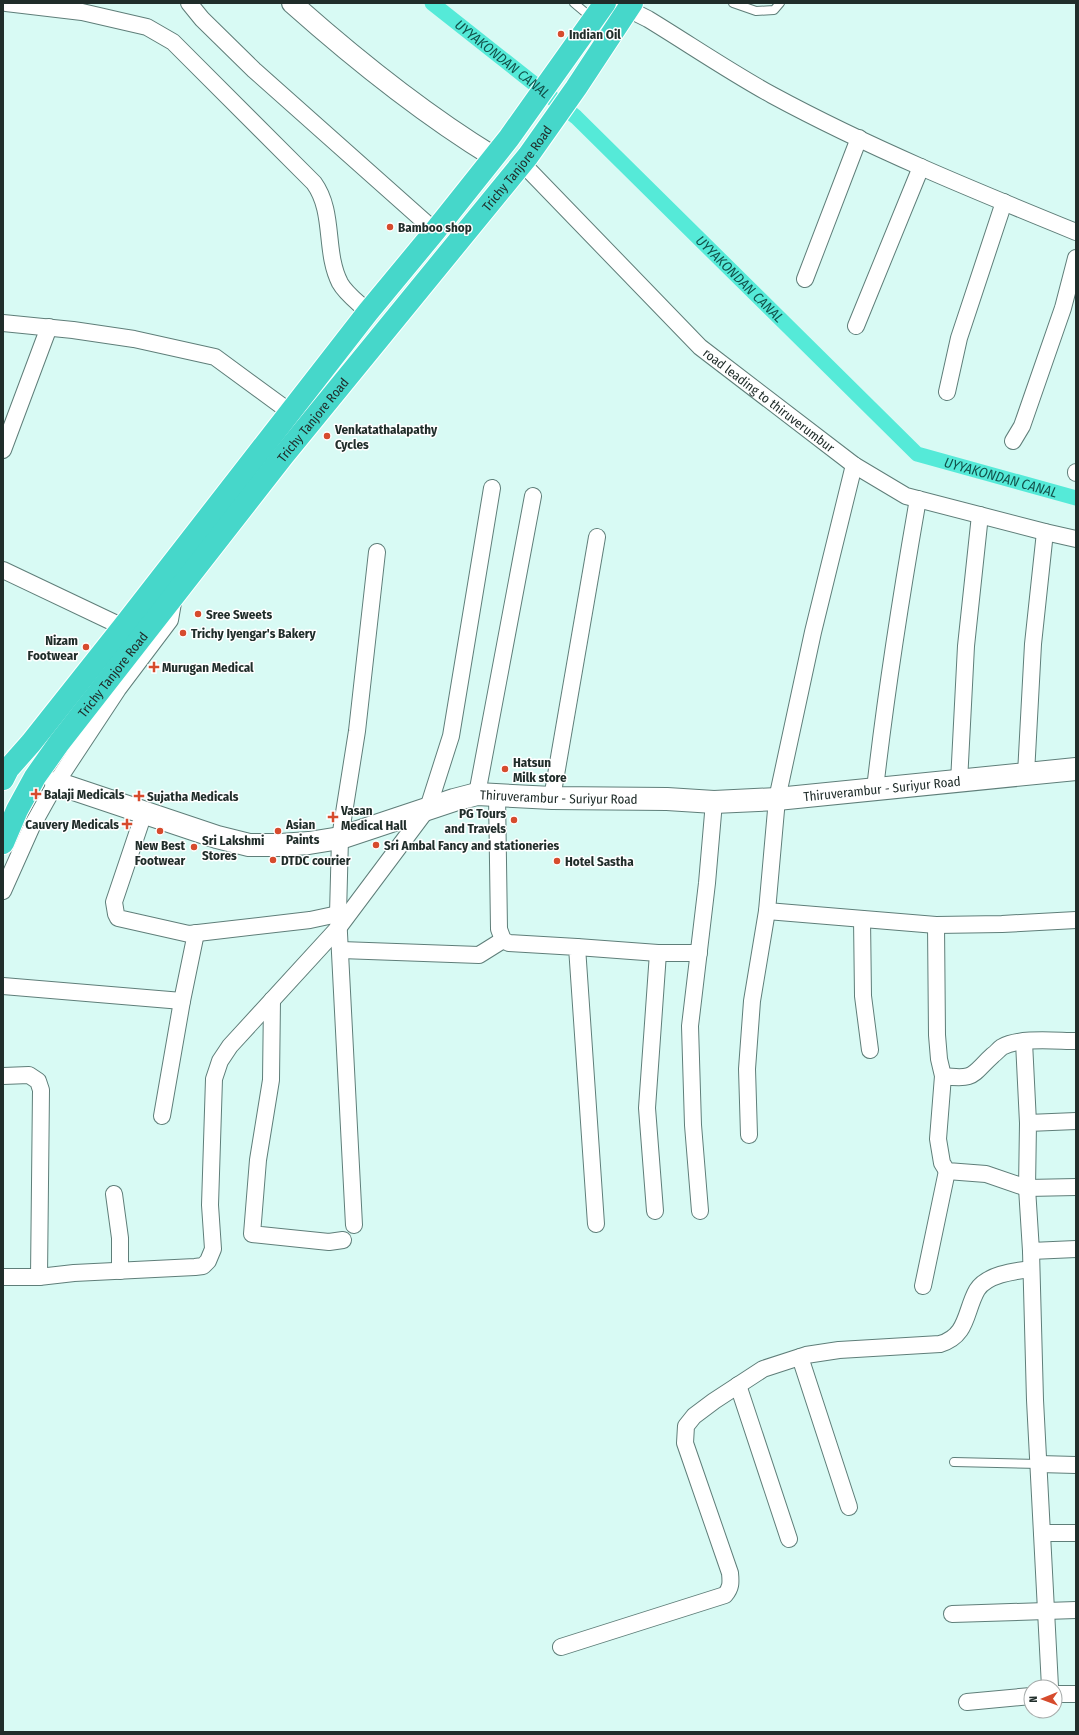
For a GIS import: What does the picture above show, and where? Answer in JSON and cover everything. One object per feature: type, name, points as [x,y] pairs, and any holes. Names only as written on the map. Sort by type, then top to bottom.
[{"type":"highway","name":"Trichy Tanjore Road","points":[[3,843],[17,810],[35,777],[59,743],[283,456],[525,159],[576,88],[630,6]]},
{"type":"highway","name":"Trichy Tanjore Road","points":[[5,772],[31,743],[368,312],[509,138],[600,11]]},
{"type":"main road","points":[[494,157],[525,159]]},
{"type":"main road","name":"Thiruverambur - Suriyur Road","points":[[56,783],[217,837],[249,845],[309,843],[340,838],[428,808],[487,795],[552,798],[667,799],[714,802],[777,799],[959,782],[1076,769]]},
{"type":"street","points":[[6,3],[82,12],[147,27],[173,42],[320,192],[324,205],[334,268],[341,285],[368,312]]},
{"type":"street","points":[[189,3],[254,70],[435,231]]},
{"type":"street","points":[[292,3],[351,55],[465,139],[494,157]]},
{"type":"street","points":[[630,6],[648,19],[771,95],[949,180],[1076,232]]},
{"type":"street","points":[[805,279],[859,138]]},
{"type":"street","name":"road leading to thiruverumbur","points":[[525,159],[700,347],[854,465],[906,496],[980,516],[1076,539]]},
{"type":"street","points":[[856,326],[921,166]]},
{"type":"street","points":[[947,392],[959,338],[1004,202]]},
{"type":"street","points":[[1013,441],[1022,426],[1061,315],[1076,258]]},
{"type":"street","points":[[3,323],[49,327],[134,339],[215,357],[290,412]]},
{"type":"street","points":[[3,450],[49,327]]},
{"type":"street","points":[[749,1135],[747,1069],[752,1001],[775,912],[777,799],[813,632],[854,465]]},
{"type":"street","points":[[3,1277],[39,1277],[74,1273],[195,1267],[203,1266],[208,1261],[212,1249],[210,1205],[214,1079],[220,1061],[230,1046],[272,1000],[338,921],[428,808],[451,736],[492,488]]},
{"type":"street","points":[[533,496],[487,795],[499,929],[503,940],[509,943],[658,953],[699,953]]},
{"type":"street","points":[[875,789],[899,608],[918,499]]},
{"type":"street","points":[[959,782],[966,646],[980,516]]},
{"type":"street","points":[[1026,774],[1033,644],[1045,532]]},
{"type":"street","points":[[552,798],[597,537]]},
{"type":"street","points":[[354,1226],[341,950],[338,921],[340,838],[357,730],[377,552]]},
{"type":"street","points":[[3,570],[122,627]]},
{"type":"street","points":[[3,891],[32,826],[56,783],[118,689],[170,620],[174,596]]},
{"type":"street","points":[[700,1211],[693,1125],[690,1026],[707,883],[714,802]]},
{"type":"street","points":[[144,813],[114,902],[116,914],[122,919],[189,934],[310,920],[338,921]]},
{"type":"street","points":[[775,912],[936,925],[1002,924],[1076,920]]},
{"type":"street","points":[[862,919],[863,996],[870,1050]]},
{"type":"street","points":[[923,1286],[947,1171],[942,1162],[938,1139],[943,1076],[938,1060],[936,925]]},
{"type":"street","points":[[162,1116],[182,1001],[196,933]]},
{"type":"street","points":[[341,950],[479,955],[503,940]]},
{"type":"street","points":[[577,947],[596,1224]]},
{"type":"street","points":[[655,1211],[647,1108],[658,953]]},
{"type":"street","points":[[3,986],[182,1001]]},
{"type":"street","points":[[272,1000],[271,1080],[258,1160],[252,1234],[329,1242],[343,1240]]},
{"type":"street","points":[[943,1076],[960,1078],[973,1076],[1002,1047],[1024,1042],[1076,1041]]},
{"type":"street","points":[[1024,1042],[1028,1123],[1027,1188],[1050,1679]]},
{"type":"street","points":[[3,1076],[29,1075],[38,1081],[41,1090],[39,1277]]},
{"type":"street","points":[[1028,1123],[1076,1121]]},
{"type":"street","points":[[947,1171],[986,1174],[1027,1188],[1076,1187]]},
{"type":"street","points":[[114,1194],[120,1238],[120,1271]]},
{"type":"street","points":[[1031,1251],[1076,1249]]},
{"type":"street","points":[[561,1647],[725,1595],[729,1590],[731,1585],[730,1573],[685,1443],[686,1426],[694,1416],[763,1369],[800,1357],[839,1350],[940,1344],[950,1341],[958,1334],[978,1289],[989,1280],[1012,1271],[1031,1269]]},
{"type":"street","points":[[800,1357],[850,1507]]},
{"type":"street","points":[[738,1385],[789,1539]]},
{"type":"street","points":[[1039,1464],[1076,1465]]},
{"type":"street","points":[[1042,1533],[1076,1533]]},
{"type":"street","points":[[952,1614],[1076,1610]]},
{"type":"street","points":[[1063,1694],[1076,1694]]},
{"type":"street","points":[[967,1702],[1023,1697]]},
{"type":"lane","points":[[574,3],[600,11]]},
{"type":"lane","points":[[733,3],[756,11],[774,10],[780,3]]},
{"type":"lane","points":[[954,1462],[1039,1464]]},
{"type":"waterway","name":"UYYAKONDAN CANAL","points":[[432,3],[576,117],[917,454],[1076,498]]},
{"type":"place","name":"Indian Oil","points":[[561,34]]},
{"type":"place","name":"Bamboo shop","points":[[390,227]]},
{"type":"place","name":"Venkatathalapathy Cycles","points":[[327,436]]},
{"type":"place","name":"Sree Sweets","points":[[198,614]]},
{"type":"place","name":"Trichy Iyengar's Bakery","points":[[183,633]]},
{"type":"place","name":"Nizam Footwear","points":[[86,647]]},
{"type":"place","name":"Murugan Medical","points":[[154,667]]},
{"type":"place","name":"Hatsun Milk store","points":[[505,769]]},
{"type":"place","name":"Balaji Medicals","points":[[36,794]]},
{"type":"place","name":"Sujatha Medicals","points":[[139,796]]},
{"type":"place","name":"Vasan Medical Hall","points":[[333,817]]},
{"type":"place","name":"PG Tours and Travels","points":[[514,820]]},
{"type":"place","name":"Cauvery Medicals","points":[[127,824]]},
{"type":"place","name":"New Best Footwear","points":[[160,831]]},
{"type":"place","name":"Asian Paints","points":[[278,831]]},
{"type":"place","name":"Sri Ambal Fancy and stationeries","points":[[376,845]]},
{"type":"place","name":"Sri Lakshmi Stores","points":[[194,847]]},
{"type":"place","name":"DTDC courier","points":[[273,860]]},
{"type":"place","name":"Hotel Sastha","points":[[557,861]]}]
